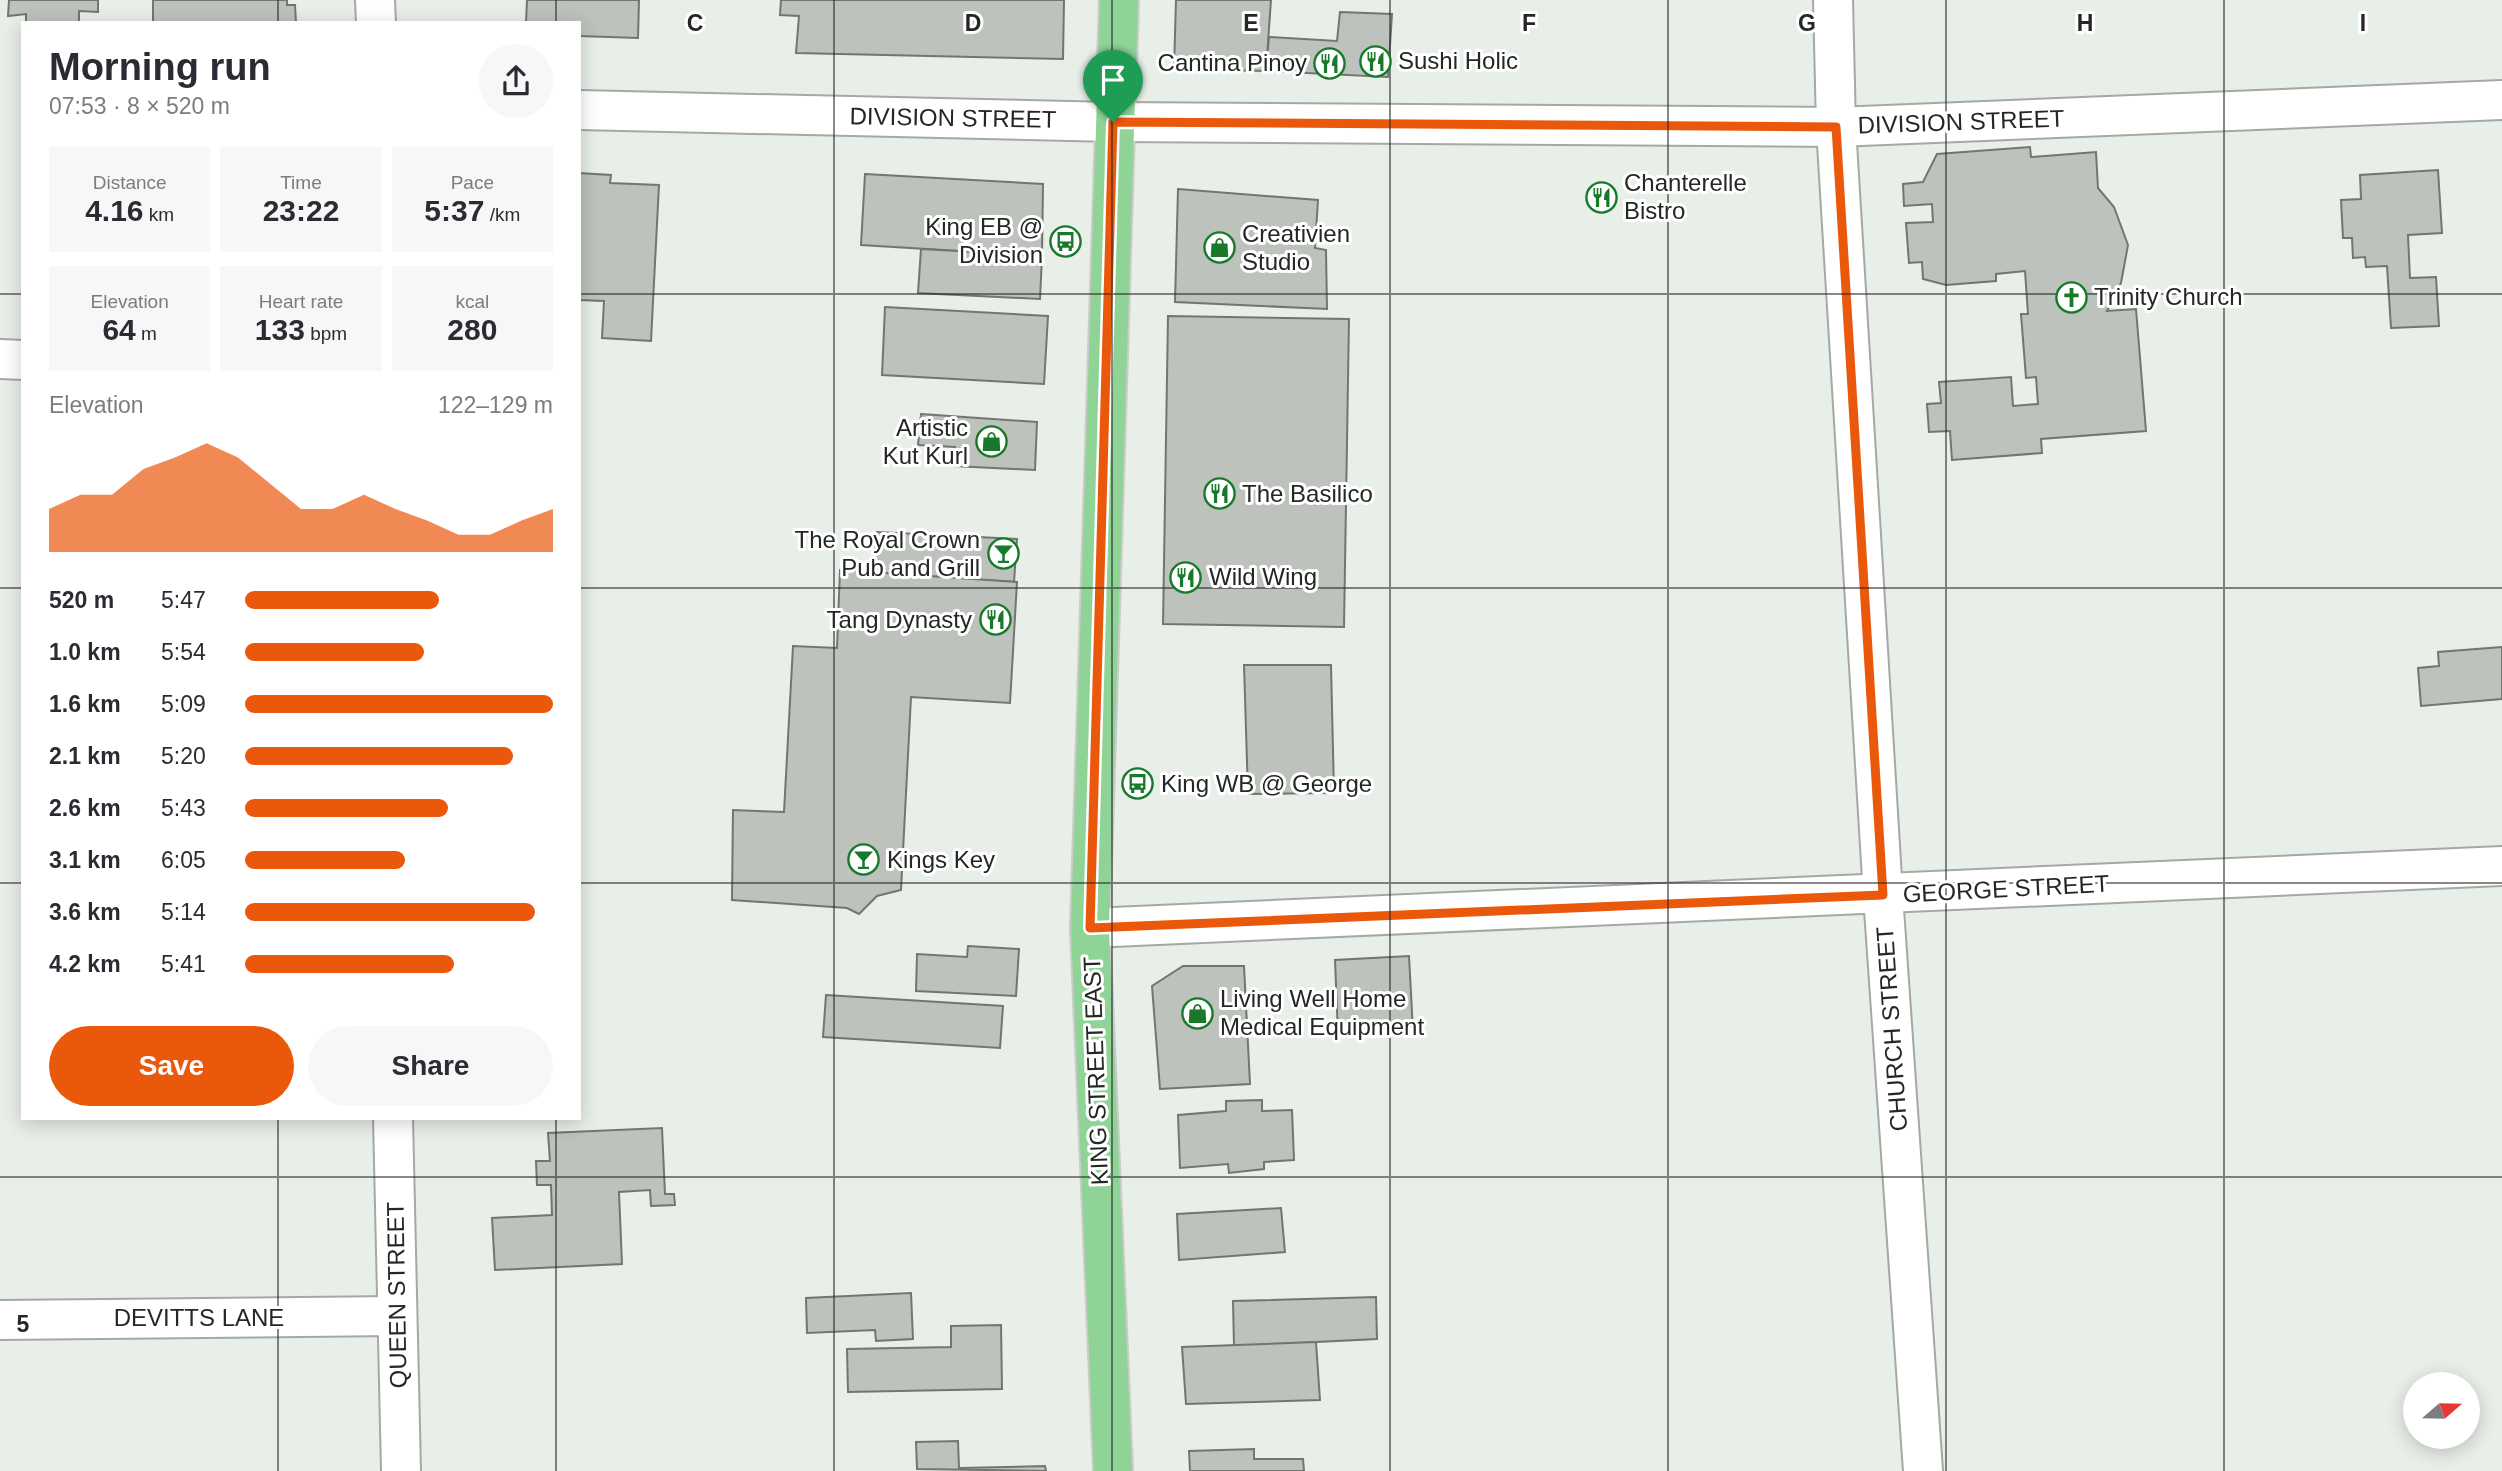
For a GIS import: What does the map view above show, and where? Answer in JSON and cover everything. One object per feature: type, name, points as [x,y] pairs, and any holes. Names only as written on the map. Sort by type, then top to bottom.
[{"type":"main road","name":"KING STREET EAST","points":[[1113,1471],[1090,928],[1113,122],[1119,0]]},
{"type":"street","points":[[375,0],[376,21]]},
{"type":"street","name":"CHURCH STREET","points":[[1833,0],[1836,127],[1883,895],[1923,1471]]},
{"type":"street","name":"DIVISION STREET","points":[[581,110],[1113,122],[1836,127],[2502,100]]},
{"type":"street","points":[[0,359],[21,359]]},
{"type":"street","name":"GEORGE STREET","points":[[1090,928],[2502,866]]},
{"type":"street","name":"QUEEN STREET","points":[[393,1120],[401,1471]]},
{"type":"street","name":"DEVITTS LANE","points":[[0,1320],[397,1316]]},
{"type":"building","points":[[9,0],[98,0],[98,12],[79,11],[79,21],[26,21],[26,14],[8,16]]},
{"type":"building","points":[[153,0],[287,0],[287,5],[295,5],[296,21],[153,21]]},
{"type":"building","points":[[527,0],[639,0],[638,38],[581,36],[581,21],[526,21]]},
{"type":"building","points":[[781,0],[1064,0],[1063,59],[796,53],[799,16],[780,15]]},
{"type":"building","points":[[1176,0],[1271,0],[1266,71],[1174,69]]},
{"type":"building","points":[[1340,12],[1392,14],[1388,77],[1266,71],[1269,37],[1337,41]]},
{"type":"building","name":"Trinity Church","points":[[2030,147],[2031,157],[2096,152],[2098,188],[2114,207],[2128,245],[2121,283],[2107,311],[2136,309],[2146,431],[2041,439],[2042,453],[1952,460],[1950,431],[1929,432],[1927,404],[1941,403],[1939,382],[2011,377],[2013,406],[2038,404],[2036,377],[2026,378],[2021,314],[2028,314],[2025,271],[1996,274],[1996,281],[1946,285],[1923,279],[1922,262],[1909,263],[1906,223],[1933,222],[1932,204],[1904,206],[1903,184],[1923,182],[1937,154]]},
{"type":"building","points":[[2438,170],[2442,233],[2408,235],[2410,278],[2436,277],[2439,326],[2391,328],[2387,266],[2366,267],[2365,257],[2353,258],[2352,238],[2343,238],[2341,200],[2361,199],[2360,175]]},
{"type":"building","points":[[581,173],[611,175],[610,183],[659,185],[651,341],[602,338],[604,301],[581,300]]},
{"type":"building","points":[[865,174],[1043,184],[1042,256],[861,245]]},
{"type":"building","points":[[1178,189],[1318,200],[1315,248],[1326,250],[1327,309],[1175,302]]},
{"type":"building","points":[[921,249],[1042,256],[1040,299],[918,293]]},
{"type":"building","points":[[885,307],[1048,316],[1044,384],[882,375]]},
{"type":"building","points":[[1168,316],[1349,319],[1344,627],[1163,624]]},
{"type":"building","points":[[921,414],[1037,422],[1035,470],[954,466],[955,447],[918,445]]},
{"type":"building","points":[[877,532],[1017,539],[1014,582],[873,573]]},
{"type":"building","points":[[840,570],[1017,582],[1010,703],[911,697],[901,890],[877,896],[859,914],[847,908],[732,900],[733,810],[784,812],[793,646],[837,648]]},
{"type":"building","points":[[2502,647],[2502,699],[2421,706],[2418,668],[2439,666],[2438,652]]},
{"type":"building","points":[[1244,665],[1331,665],[1334,793],[1248,794]]},
{"type":"building","points":[[968,946],[1019,949],[1016,996],[916,991],[917,954],[967,957]]},
{"type":"building","points":[[1409,956],[1413,1031],[1338,1035],[1335,960]]},
{"type":"building","points":[[1183,966],[1244,966],[1250,1084],[1160,1089],[1152,986]]},
{"type":"building","points":[[826,995],[1003,1006],[1000,1048],[823,1037]]},
{"type":"building","points":[[1262,1100],[1262,1111],[1292,1110],[1294,1160],[1264,1162],[1264,1169],[1229,1173],[1228,1164],[1180,1168],[1178,1115],[1226,1111],[1226,1101]]},
{"type":"building","points":[[662,1128],[665,1194],[674,1194],[675,1205],[651,1206],[650,1190],[619,1192],[622,1264],[495,1270],[492,1218],[552,1215],[551,1185],[537,1185],[536,1161],[550,1161],[548,1133]]},
{"type":"building","points":[[1281,1208],[1285,1252],[1179,1260],[1177,1214]]},
{"type":"building","points":[[911,1293],[913,1339],[876,1341],[875,1330],[807,1333],[806,1298]]},
{"type":"building","points":[[1376,1297],[1377,1339],[1234,1346],[1233,1301]]},
{"type":"building","points":[[1001,1325],[1002,1389],[848,1392],[847,1349],[951,1347],[951,1326]]},
{"type":"building","points":[[1316,1342],[1320,1400],[1186,1404],[1182,1347]]},
{"type":"building","points":[[958,1441],[959,1468],[1045,1466],[1046,1471],[917,1469],[916,1442]]},
{"type":"building","points":[[1254,1449],[1254,1459],[1303,1459],[1304,1471],[1190,1471],[1189,1451]]},
{"type":"place","name":"Sushi Holic","points":[[1375,61]]},
{"type":"place","name":"Cantina Pinoy","points":[[1330,63]]},
{"type":"place","name":"Chanterelle Bistro","points":[[1601,197]]},
{"type":"place","name":"King EB @ Division","points":[[1066,241]]},
{"type":"place","name":"Creativien Studio","points":[[1219,248]]},
{"type":"place","name":"Trinity Church","points":[[2071,297]]},
{"type":"place","name":"Artistic Kut Kurl","points":[[991,442]]},
{"type":"place","name":"The Basilico","points":[[1219,494]]},
{"type":"place","name":"The Royal Crown Pub and Grill","points":[[1003,554]]},
{"type":"place","name":"Wild Wing","points":[[1186,577]]},
{"type":"place","name":"Tang Dynasty","points":[[995,620]]},
{"type":"place","name":"King WB @ George","points":[[1138,784]]},
{"type":"place","name":"Kings Key","points":[[864,860]]},
{"type":"place","name":"Living Well Home Medical Equipment","points":[[1197,1013]]},
{"type":"route","points":[[1113,122],[1836,127],[1883,895],[1090,928],[1113,122]]}]
